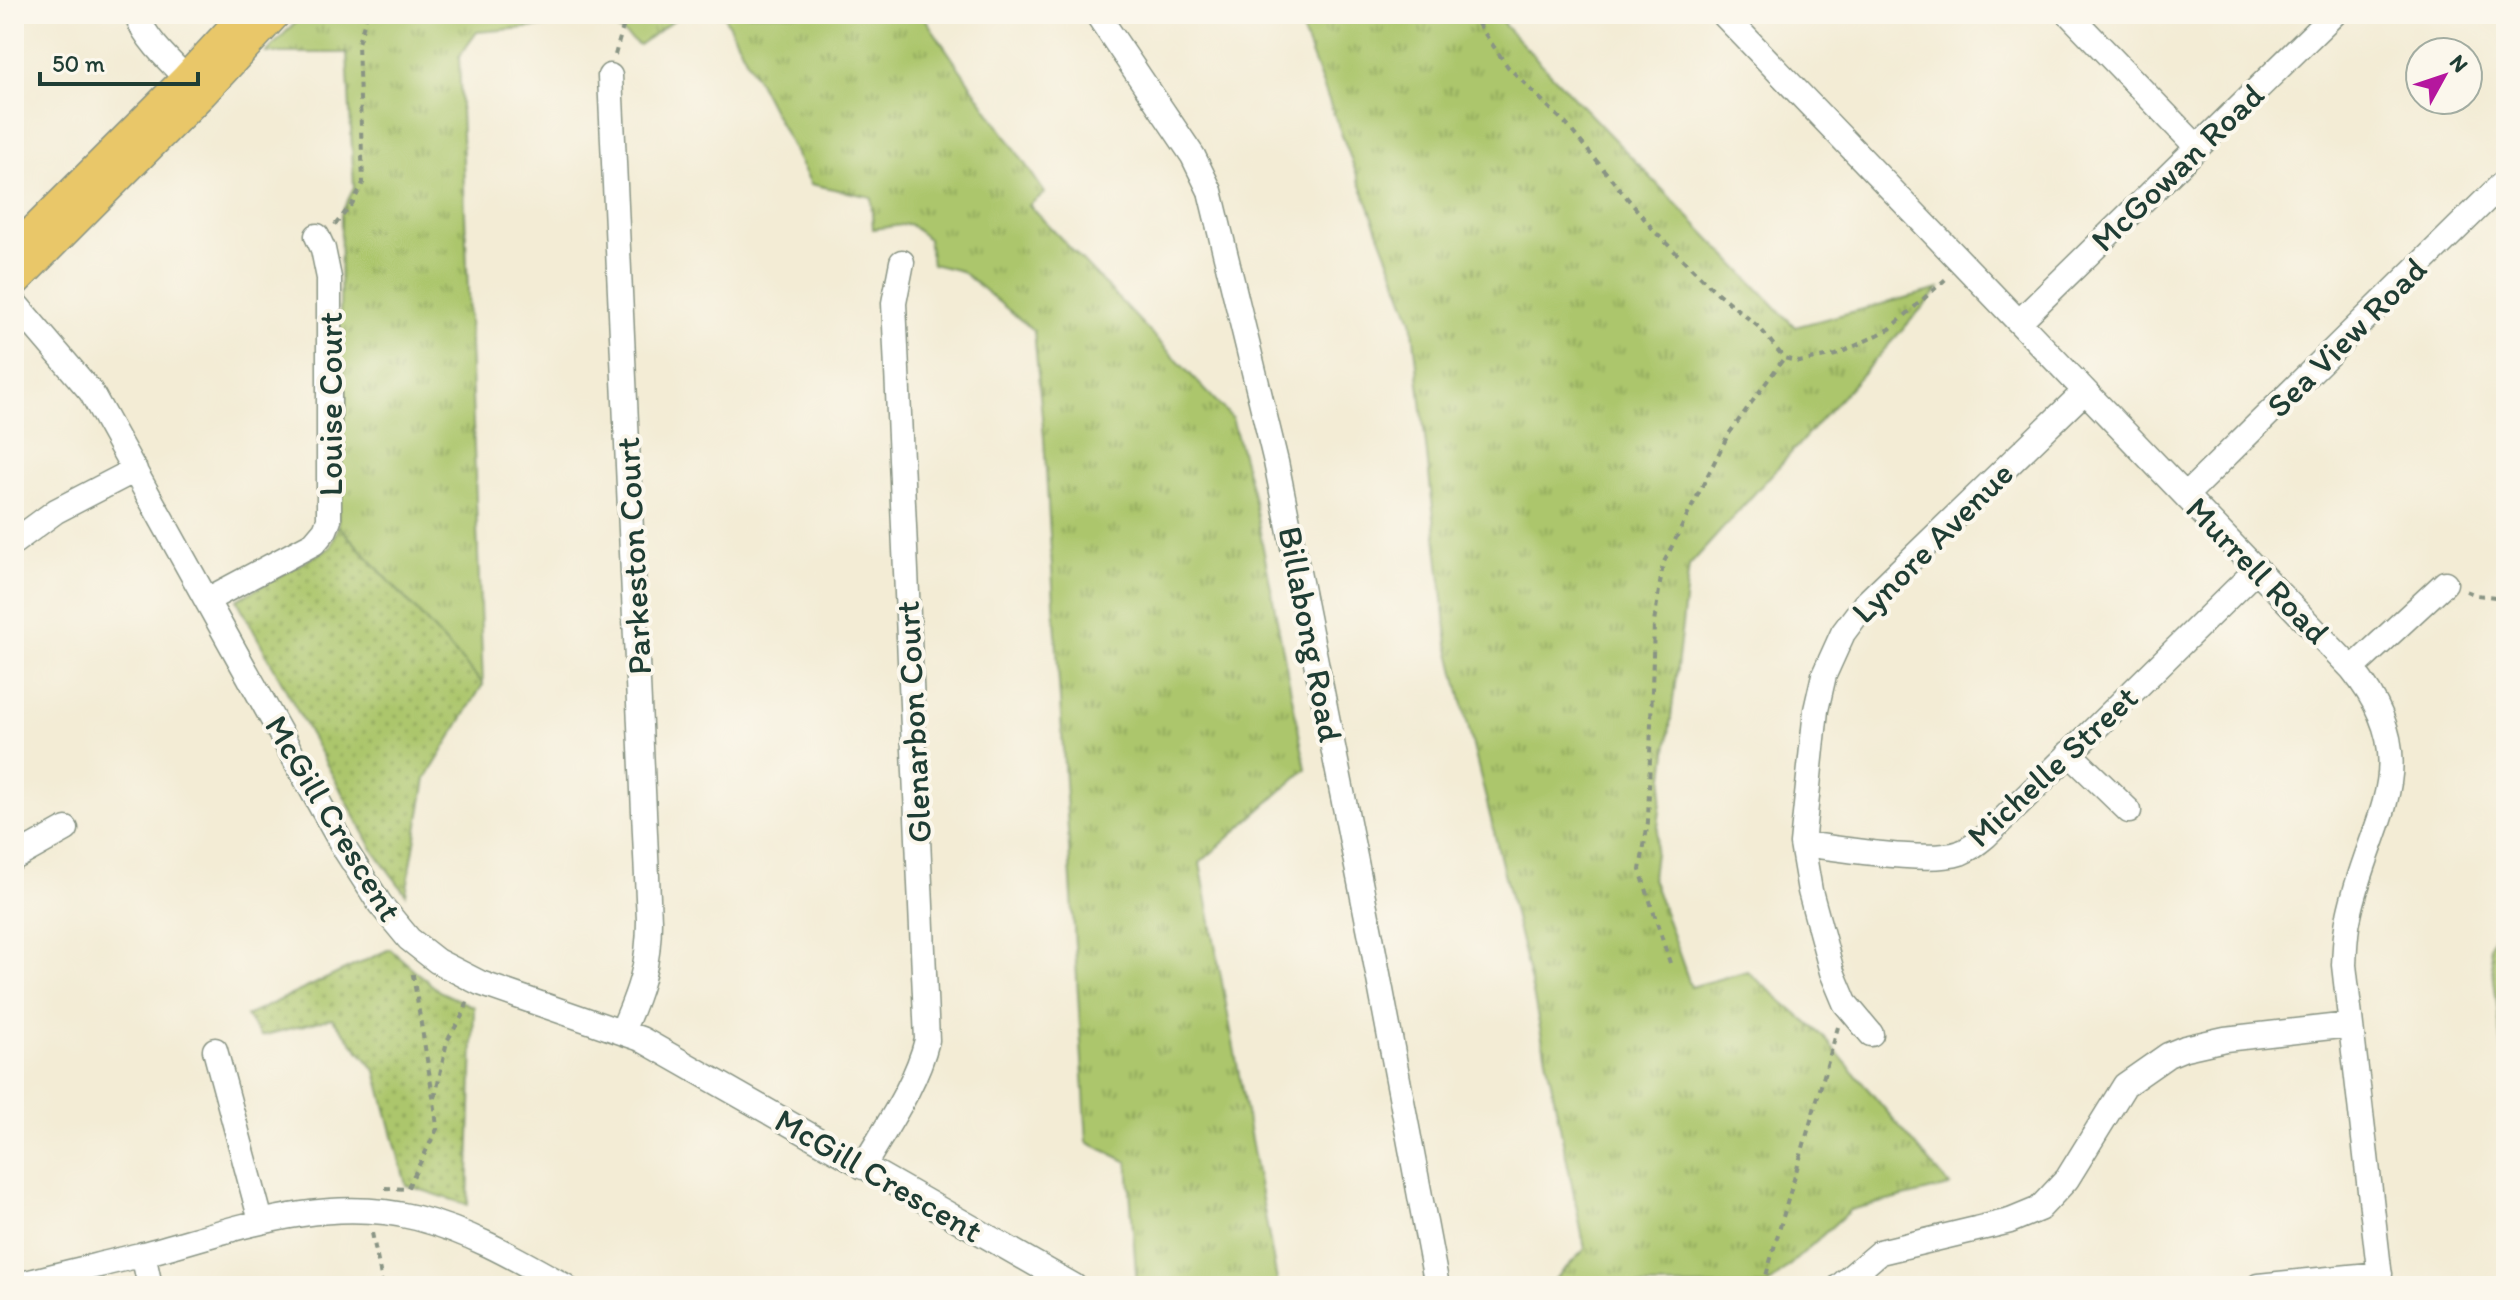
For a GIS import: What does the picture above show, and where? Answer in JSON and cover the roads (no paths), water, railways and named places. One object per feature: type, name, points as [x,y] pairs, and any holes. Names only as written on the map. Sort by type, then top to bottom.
[{"type":"main road","points":[[14,282],[194,86],[246,14]]},
{"type":"main road","points":[[14,251],[275,14]]},
{"type":"street","points":[[136,14],[145,32],[194,86]]},
{"type":"street","name":"Billabong Road","points":[[1097,14],[1187,146],[1210,191],[1279,477],[1437,1286]]},
{"type":"street","name":"Murrell Road","points":[[1723,14],[2352,669],[2376,704],[2385,728],[2389,789],[2349,917],[2344,965],[2380,1280]]},
{"type":"street","points":[[2069,14],[2197,147]]},
{"type":"street","name":"McGowan Road","points":[[2020,321],[2334,14]]},
{"type":"street","name":"Parkeston Court","points":[[610,76],[649,920],[649,949],[644,980],[622,1031]]},
{"type":"street","name":"Sea View Road","points":[[2186,495],[2506,180]]},
{"type":"street","name":"Louise Court","points":[[207,600],[314,543],[329,520],[329,278],[323,249],[325,232]]},
{"type":"street","name":"Glenarbon Court","points":[[863,1167],[896,1109],[927,1040],[894,303],[902,262]]},
{"type":"street","name":"McGill Crescent","points":[[14,302],[91,392],[344,848],[380,904],[409,939],[437,961],[472,980],[622,1031],[662,1050],[1074,1286]]},
{"type":"street","name":"Lynore Avenue","points":[[1871,1034],[1845,1003],[1819,925],[1802,844],[1816,710],[1827,666],[1843,633],[1881,587],[2085,391]]},
{"type":"street","points":[[14,542],[56,511],[135,470]]},
{"type":"street","name":"Michelle Street","points":[[1802,844],[1931,857],[1960,853],[1986,836],[2257,569]]},
{"type":"street","points":[[2352,669],[2445,583]]},
{"type":"street","points":[[2069,753],[2129,811]]},
{"type":"street","points":[[14,858],[66,829]]},
{"type":"street","points":[[1840,1286],[1880,1252],[2010,1221],[2039,1209],[2067,1179],[2125,1085],[2168,1055],[2225,1039],[2349,1025]]},
{"type":"street","points":[[215,1050],[261,1221]]},
{"type":"street","points":[[16,1278],[143,1254],[261,1221],[325,1210],[367,1211],[415,1218],[476,1238],[565,1286]]},
{"type":"street","points":[[143,1254],[150,1286]]},
{"type":"street","points":[[2258,1286],[2380,1280]]}]
